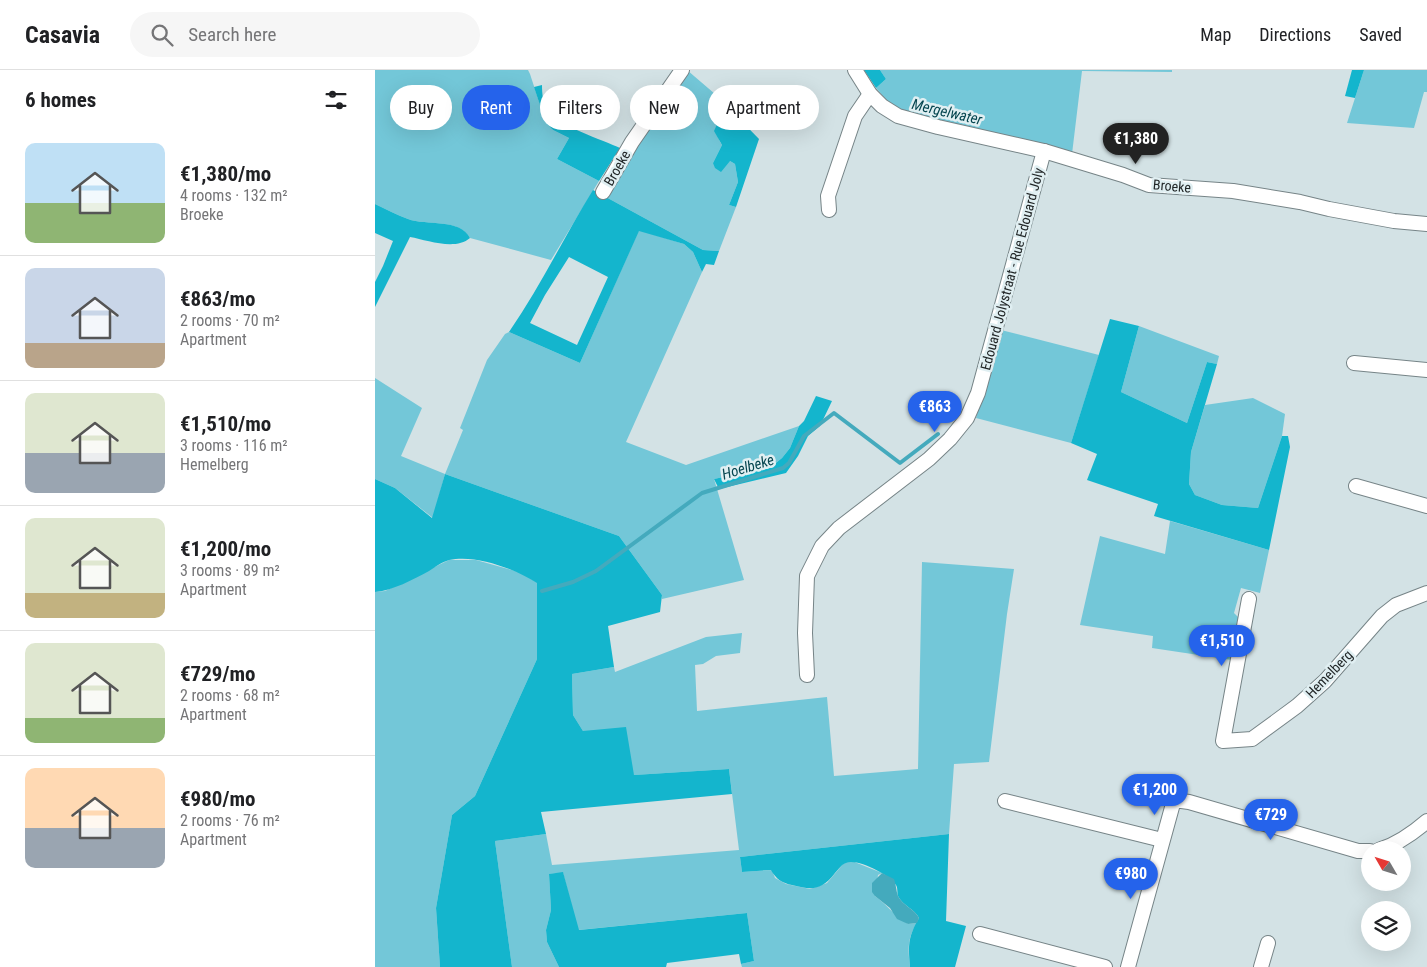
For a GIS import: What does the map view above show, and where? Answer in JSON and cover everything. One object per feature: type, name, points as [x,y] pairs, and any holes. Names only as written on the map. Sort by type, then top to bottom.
[{"type":"street","name":"Broeke","points":[[603,192],[632,142],[682,70]]},
{"type":"street","name":"Broeke","points":[[855,70],[870,94],[882,106],[898,116],[1044,151],[1123,175],[1149,185],[1233,191],[1394,221],[1427,224]]},
{"type":"street","points":[[829,210],[828,196],[855,116],[870,94]]},
{"type":"street","name":"Edouard Jolystraat - Rue Edouard Joly","points":[[807,675],[805,633],[807,576],[822,546],[839,528],[929,459],[950,439],[967,418],[978,393],[1044,151]]},
{"type":"street","points":[[1354,363],[1427,370]]},
{"type":"street","points":[[1356,486],[1427,506]]},
{"type":"street","name":"Hemelberg","points":[[1249,598],[1223,741],[1252,739],[1297,706],[1325,681],[1382,616],[1395,606],[1427,593]]},
{"type":"street","points":[[1128,967],[1174,800],[1189,802],[1361,851]]},
{"type":"street","points":[[1005,801],[1162,840]]},
{"type":"street","points":[[1401,841],[1427,822]]},
{"type":"street","points":[[980,934],[1105,967]]},
{"type":"street","points":[[1261,967],[1268,943]]},
{"type":"shaded area","points":[[375,70],[528,70],[540,105],[540,130],[553,130],[569,138],[557,159],[599,181],[551,260],[470,238],[465,232],[451,225],[408,219],[375,204]]},
{"type":"shaded area","points":[[687,70],[708,88],[708,130],[718,130],[718,136],[722,145],[713,163],[730,161],[735,164],[738,182],[729,205],[736,207],[719,251],[703,250],[604,196],[647,130],[698,130],[698,85],[677,85]]},
{"type":"shaded area","points":[[864,70],[880,70],[886,79],[876,88]]},
{"type":"shaded area","points":[[880,70],[1172,70],[1172,72],[1082,71],[1072,154],[905,113],[889,103],[876,88],[886,79]]},
{"type":"shaded area","points":[[1352,70],[1364,70],[1355,98],[1345,96]]},
{"type":"shaded area","points":[[1364,70],[1427,70],[1427,92],[1424,92],[1414,128],[1347,123]]},
{"type":"shaded area","points":[[540,86],[540,105],[534,87]]},
{"type":"shaded area","points":[[553,130],[577,130],[620,148],[599,181],[557,159],[569,138]]},
{"type":"shaded area","points":[[750,130],[759,139],[736,207],[729,205],[738,182],[735,164],[730,161],[721,172],[715,168],[713,163],[722,145],[714,131]]},
{"type":"shaded area","points":[[593,190],[703,250],[719,251],[714,265],[706,264],[702,272],[693,252],[684,244],[639,231],[580,363],[509,332]],"holes":[[[569,257],[608,277],[577,345],[530,323]]]},
{"type":"shaded area","points":[[375,204],[408,219],[451,225],[465,232],[470,238],[457,244],[449,244],[410,237],[375,307],[375,282],[393,241],[375,233]]},
{"type":"shaded area","points":[[639,230],[684,244],[693,252],[702,272],[626,442],[686,465],[799,426],[790,448],[771,467],[714,479],[744,580],[662,599],[662,595],[619,536],[445,474],[463,430],[460,428],[487,360],[505,334],[509,332],[580,363]]},
{"type":"shaded area","points":[[1110,319],[1139,326],[1121,392],[1187,423],[1207,362],[1217,364],[1191,452],[1189,484],[1195,495],[1222,505],[1258,508],[1282,436],[1288,436],[1290,447],[1269,550],[1154,516],[1158,504],[1087,480],[1097,454],[1071,443]]},
{"type":"shaded area","points":[[1139,326],[1219,356],[1217,364],[1207,362],[1187,423],[1121,392]]},
{"type":"shaded area","points":[[1001,330],[1099,355],[1071,443],[976,418]]},
{"type":"shaded area","points":[[375,378],[422,408],[401,456],[445,474],[433,518],[395,488],[375,479]]},
{"type":"shaded area","points":[[816,396],[832,401],[820,426],[808,436],[798,456],[786,473],[719,489],[714,479],[771,467],[782,458],[790,448],[799,426],[804,421]]},
{"type":"shaded area","points":[[1253,398],[1285,414],[1282,436],[1258,508],[1222,505],[1195,495],[1189,484],[1191,452],[1205,405]]},
{"type":"shaded area","points":[[445,474],[619,536],[662,595],[660,612],[608,626],[614,667],[572,674],[573,715],[583,731],[626,727],[634,775],[729,769],[732,794],[541,812],[546,834],[495,841],[512,967],[440,967],[436,908],[452,815],[475,796],[537,659],[537,583],[495,564],[471,559],[460,559],[449,560],[396,587],[375,592],[375,479],[395,488],[432,518]]},
{"type":"shaded area","points":[[1170,521],[1269,550],[1260,593],[1241,588],[1234,613],[1242,621],[1232,660],[1152,648],[1153,636],[1080,625],[1100,536],[1165,554]]},
{"type":"shaded area","points":[[449,560],[476,560],[519,572],[538,583],[537,659],[475,796],[452,815],[436,908],[440,967],[375,967],[375,592],[385,591]]},
{"type":"shaded area","points":[[922,562],[1014,569],[989,762],[954,764],[949,834],[740,857],[742,872],[772,870],[775,878],[786,884],[810,889],[827,883],[844,863],[852,861],[882,873],[878,875],[875,896],[908,924],[917,923],[911,934],[909,944],[910,967],[742,967],[741,964],[754,961],[747,913],[578,930],[563,873],[549,874],[551,910],[546,930],[547,942],[559,967],[512,967],[495,841],[546,834],[552,865],[739,850],[729,769],[634,775],[583,731],[573,715],[572,674],[614,667],[615,672],[706,637],[742,633],[740,653],[716,656],[703,664],[695,665],[697,711],[827,697],[834,776],[918,769]]},
{"type":"shaded area","points":[[949,834],[946,921],[966,926],[955,967],[910,967],[910,941],[919,918],[900,899],[897,886],[893,881],[873,868],[858,863],[846,863],[830,879],[816,888],[799,887],[782,882],[771,870],[742,872],[740,857]]},
{"type":"shaded area","points":[[563,872],[579,930],[747,913],[754,961],[741,964],[739,954],[667,963],[666,967],[559,967],[547,942],[546,930],[551,910],[549,874]]},
{"type":"shaded area","points":[[882,873],[894,879],[898,896],[915,912],[919,918],[917,923],[908,924],[897,919],[890,908],[872,892],[872,883]]},
{"type":"waterway","name":"Hoelbeke","points":[[542,591],[573,582],[596,571],[702,493],[783,468],[789,463],[804,436],[834,413],[900,463],[938,434]]},
{"type":"water label","name":"Mergelwater","points":[[947,112]]}]
